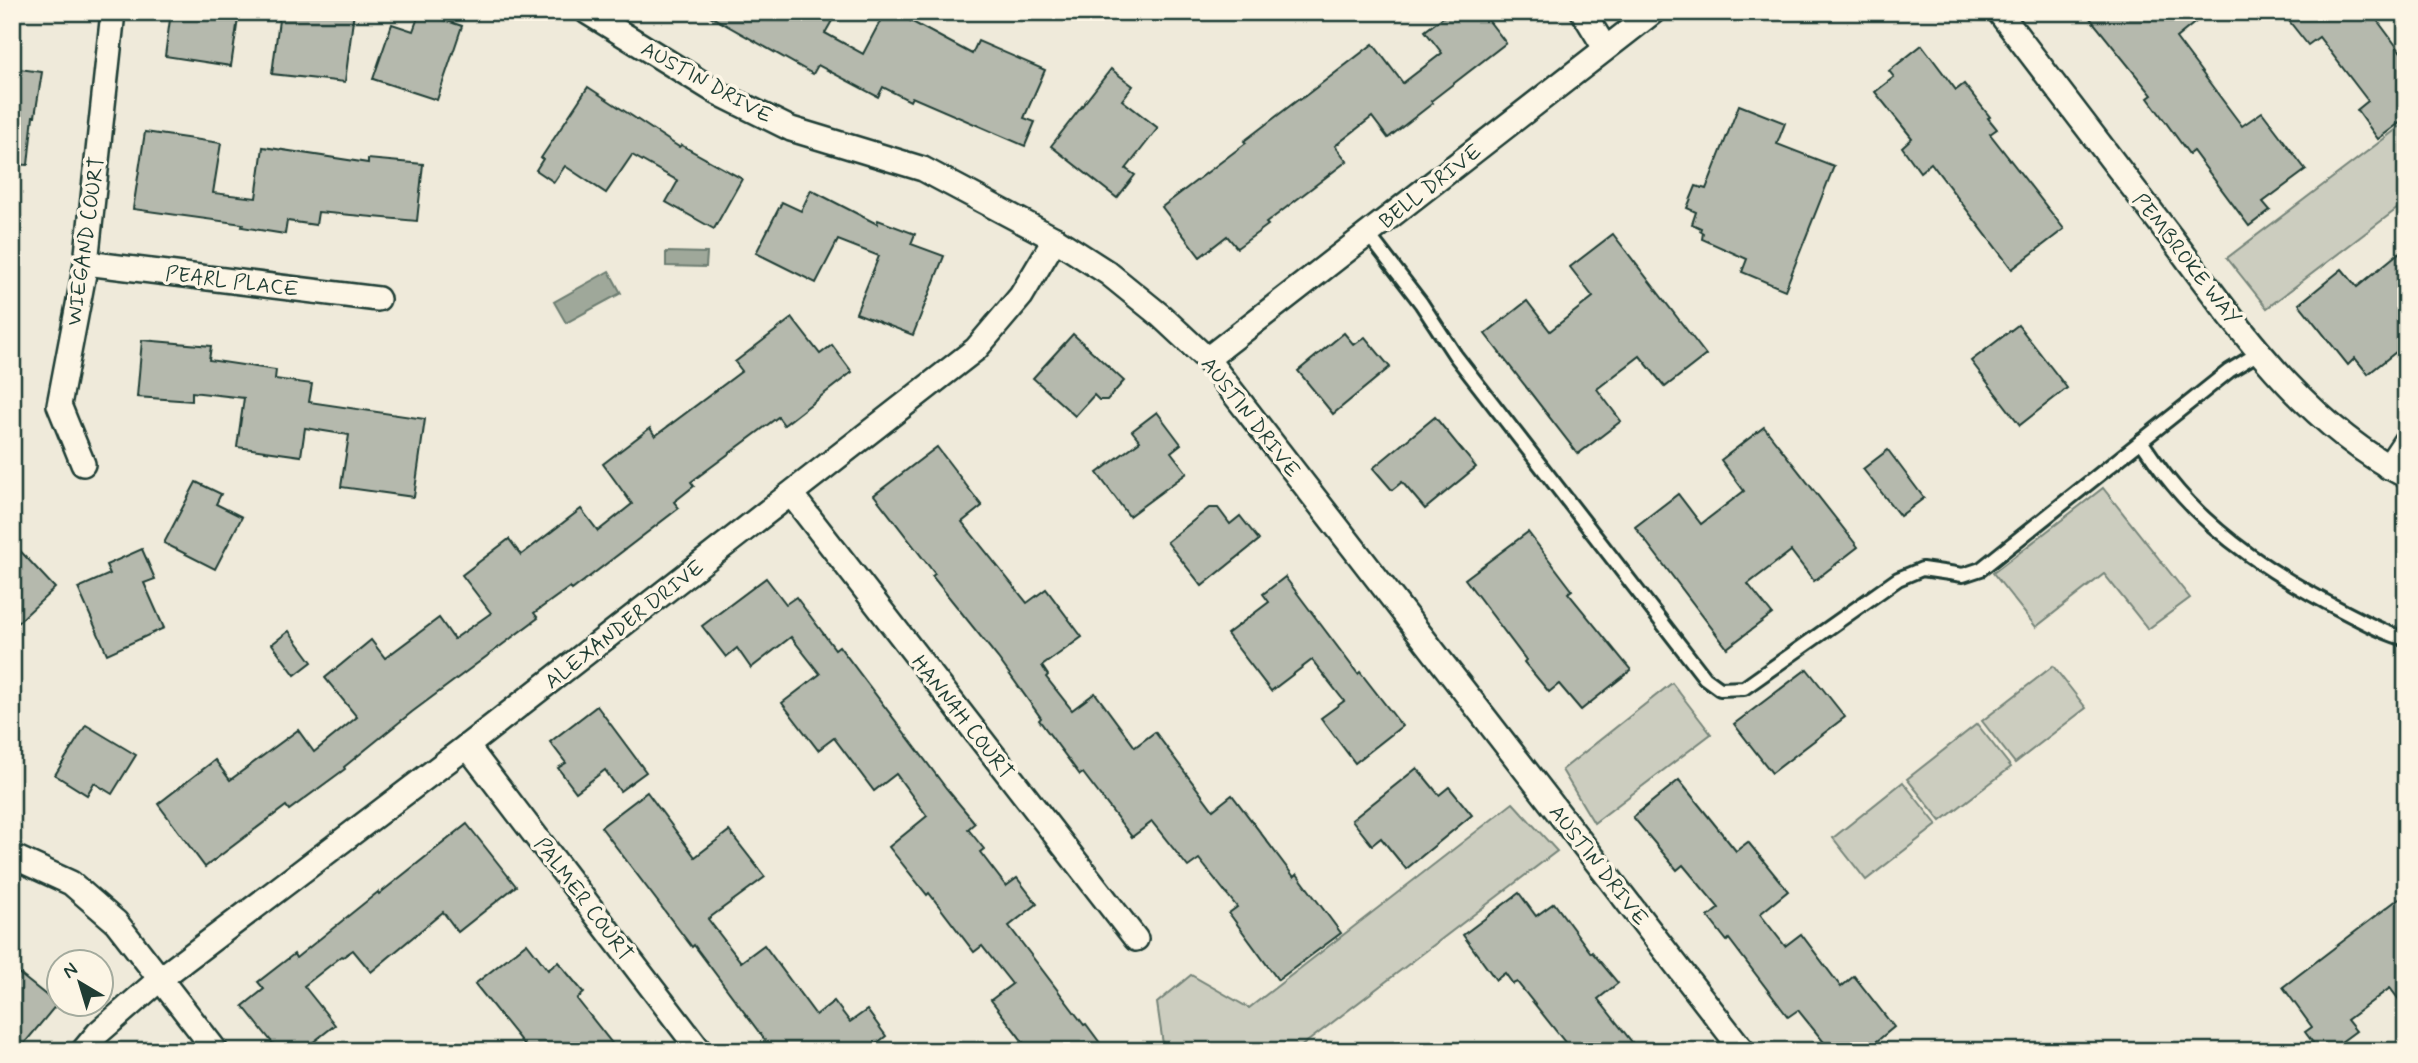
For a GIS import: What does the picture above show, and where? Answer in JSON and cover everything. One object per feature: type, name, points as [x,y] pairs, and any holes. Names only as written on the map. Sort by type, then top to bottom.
[{"type":"street","name":"WIEGAND COURT","points":[[83,464],[59,405],[86,263],[113,12]]},
{"type":"street","name":"AUSTIN DRIVE","points":[[587,12],[730,99],[791,129],[923,169],[1055,239],[1108,273],[1161,316],[1207,359],[1739,1046]]},
{"type":"street","points":[[1583,12],[1605,48]]},
{"type":"street","name":"BELL DRIVE","points":[[1207,359],[1653,12]]},
{"type":"street","name":"PEMBROKE WAY","points":[[1998,12],[2290,388],[2330,425],[2397,472]]},
{"type":"street","name":"ALEXANDER DRIVE","points":[[83,1051],[98,1033],[160,979],[467,746],[976,349],[1021,296],[1055,239]]},
{"type":"street","name":"PEARL PLACE","points":[[86,263],[378,299]]},
{"type":"street","points":[[2397,472],[2406,440]]},
{"type":"street","name":"HANNAH COURT","points":[[790,494],[1136,939]]},
{"type":"street","name":"PALMER COURT","points":[[467,746],[700,1051]]},
{"type":"street","points":[[12,856],[71,883],[116,922],[216,1051]]},
{"type":"lane","points":[[1368,234],[1421,303],[1455,355],[1705,678],[1720,689],[1744,688],[1898,579],[1922,569],[1963,575],[1981,569],[2229,371],[2260,352]]},
{"type":"lane","points":[[2141,441],[2171,482],[2209,522],[2253,558],[2316,597],[2391,635],[2406,639]]},
{"type":"shaded area","points":[[2406,122],[2406,202],[2267,308],[2227,258]]},
{"type":"shaded area","points":[[666,252],[707,253],[706,267],[666,266]]},
{"type":"shaded area","points":[[609,271],[621,293],[566,323],[554,302]]},
{"type":"shaded area","points":[[2103,488],[2190,598],[2148,629],[2104,574],[2036,627],[1993,573]]},
{"type":"shaded area","points":[[2053,666],[2086,708],[2015,763],[1982,721]]},
{"type":"shaded area","points":[[1672,683],[1711,734],[1594,823],[1562,770]]},
{"type":"shaded area","points":[[1977,724],[2011,767],[1941,821],[1907,779]]},
{"type":"shaded area","points":[[1903,782],[1937,825],[1866,880],[1833,838]]},
{"type":"shaded area","points":[[1513,803],[1557,851],[1295,1051],[1164,1051],[1157,1003],[1191,975],[1249,1008]]},
{"type":"building","points":[[171,12],[239,12],[231,66],[165,56]]},
{"type":"building","points":[[280,12],[354,12],[345,82],[272,74]]},
{"type":"building","points":[[420,12],[462,26],[437,100],[373,79],[392,24],[413,31]]},
{"type":"building","points":[[703,12],[837,12],[825,33],[863,54],[885,12],[894,12],[972,54],[978,41],[1045,70],[1024,118],[1035,122],[1025,146],[912,97],[910,101],[883,87],[878,97],[818,65],[813,74]]},
{"type":"building","points":[[1450,12],[1482,12],[1506,43],[1388,138],[1372,117],[1335,146],[1347,161],[1237,248],[1227,236],[1200,257],[1162,207],[1246,143],[1244,141],[1373,44],[1403,83],[1442,53],[1425,31]]},
{"type":"building","points":[[2085,12],[2208,12],[2176,38],[2242,126],[2262,112],[2306,170],[2263,202],[2270,210],[2249,226],[2193,151],[2189,154],[2148,98],[2152,95]]},
{"type":"building","points":[[2282,12],[2371,12],[2406,59],[2406,118],[2378,139],[2357,110],[2368,101],[2319,37],[2308,45]]},
{"type":"building","points":[[1922,45],[1956,90],[1964,84],[1990,117],[1988,118],[1997,129],[1990,134],[2064,229],[2012,269],[1931,163],[1920,172],[1902,147],[1912,138],[1875,92],[1894,77],[1889,71]]},
{"type":"building","points":[[12,68],[42,72],[33,116],[28,165],[12,164]]},
{"type":"building","points":[[1111,69],[1133,86],[1122,100],[1158,128],[1126,169],[1135,175],[1117,198],[1051,146]]},
{"type":"building","points":[[588,87],[679,147],[681,145],[742,179],[714,229],[666,202],[678,181],[632,155],[606,193],[565,166],[554,182],[536,170],[543,159],[541,158]]},
{"type":"building","points":[[1739,105],[1785,123],[1777,144],[1834,166],[1785,290],[1742,272],[1747,259],[1702,239],[1701,228],[1692,224],[1696,212],[1687,208],[1696,186],[1706,189]]},
{"type":"building","points":[[145,132],[221,143],[213,193],[256,198],[263,147],[368,163],[368,159],[423,164],[417,221],[318,212],[316,225],[287,221],[285,234],[242,227],[243,224],[133,209]]},
{"type":"building","points":[[811,190],[877,224],[878,220],[915,234],[911,244],[944,256],[913,335],[856,313],[879,256],[838,240],[816,283],[756,253],[782,202],[801,211]]},
{"type":"building","points":[[1613,234],[1706,355],[1665,387],[1640,356],[1597,389],[1621,421],[1578,454],[1485,334],[1527,301],[1550,331],[1593,297],[1570,267]]},
{"type":"building","points":[[2406,247],[2406,344],[2368,374],[2355,358],[2348,365],[2299,304],[2342,269],[2357,287]]},
{"type":"building","points":[[792,318],[820,354],[832,345],[852,372],[784,425],[778,417],[691,482],[694,486],[674,502],[679,508],[572,590],[570,587],[534,613],[538,618],[412,712],[344,767],[345,769],[289,810],[286,806],[205,867],[158,804],[215,760],[230,780],[298,730],[314,752],[357,717],[325,678],[371,640],[385,658],[439,618],[454,639],[491,613],[462,575],[509,539],[521,555],[581,509],[598,531],[632,504],[603,464],[650,428],[655,436],[742,371],[735,362]]},
{"type":"building","points":[[2018,325],[2067,388],[2020,425],[1971,361]]},
{"type":"building","points":[[1344,333],[1354,345],[1365,337],[1390,367],[1333,414],[1298,371]]},
{"type":"building","points":[[1073,334],[1124,381],[1107,400],[1099,400],[1094,395],[1075,416],[1033,378]]},
{"type":"building","points":[[142,340],[211,346],[209,360],[276,370],[275,379],[312,384],[309,402],[425,419],[414,497],[341,487],[349,435],[305,428],[301,456],[237,447],[244,398],[192,392],[192,401],[137,397]]},
{"type":"building","points":[[1157,412],[1181,444],[1171,452],[1187,473],[1129,516],[1097,473],[1140,441],[1132,431]]},
{"type":"building","points":[[1435,417],[1476,467],[1425,509],[1402,482],[1392,490],[1373,468]]},
{"type":"building","points":[[1764,427],[1858,547],[1814,581],[1791,551],[1748,584],[1772,614],[1727,648],[1635,527],[1678,494],[1701,524],[1744,491],[1721,460]]},
{"type":"building","points":[[937,447],[982,506],[962,522],[1027,603],[1046,589],[1082,637],[1042,666],[1048,675],[1046,677],[1072,710],[1095,693],[1135,747],[1155,732],[1213,810],[1232,795],[1294,877],[1297,874],[1341,933],[1278,980],[1229,913],[1237,907],[1199,859],[1188,867],[1152,822],[1132,837],[1083,773],[1080,775],[998,658],[932,576],[935,574],[874,495]]},
{"type":"building","points":[[1888,450],[1924,498],[1900,516],[1863,469]]},
{"type":"building","points":[[196,482],[221,494],[216,504],[242,517],[215,569],[164,543]]},
{"type":"building","points":[[1209,508],[1218,508],[1230,524],[1240,516],[1259,540],[1202,586],[1167,542]]},
{"type":"building","points":[[1528,532],[1572,590],[1568,593],[1631,670],[1581,710],[1559,684],[1549,692],[1524,662],[1526,660],[1465,579]]},
{"type":"building","points":[[12,542],[55,588],[12,628]]},
{"type":"building","points":[[142,549],[155,579],[144,583],[164,628],[107,654],[78,588],[110,574],[106,565]]},
{"type":"building","points":[[1285,577],[1358,674],[1360,672],[1402,726],[1355,763],[1321,718],[1344,701],[1312,660],[1271,691],[1227,634],[1269,602],[1263,594]]},
{"type":"building","points":[[766,578],[786,604],[796,597],[835,649],[839,646],[975,823],[968,829],[984,849],[980,852],[1006,886],[1017,878],[1037,904],[1009,926],[1106,1051],[1030,1051],[991,1000],[1012,984],[982,946],[974,952],[929,893],[927,895],[889,847],[927,816],[896,774],[874,791],[834,738],[818,750],[782,703],[820,674],[791,637],[751,668],[737,648],[726,657],[702,626]]},
{"type":"building","points":[[289,631],[312,662],[295,675],[272,644]]},
{"type":"building","points":[[1807,669],[1845,717],[1772,773],[1734,724]]},
{"type":"building","points":[[597,706],[646,772],[620,791],[605,770],[576,792],[558,768],[566,763],[550,742]]},
{"type":"building","points":[[86,725],[136,755],[112,794],[94,783],[87,795],[55,775]]},
{"type":"building","points":[[1417,768],[1439,795],[1449,787],[1472,815],[1406,869],[1381,838],[1372,845],[1352,820]]},
{"type":"building","points":[[1679,780],[1736,851],[1748,842],[1788,891],[1760,914],[1785,946],[1801,934],[1841,987],[1854,976],[1894,1027],[1865,1051],[1831,1051],[1798,1010],[1788,1017],[1729,939],[1727,941],[1708,917],[1719,908],[1683,865],[1677,870],[1633,817]]},
{"type":"building","points":[[647,792],[695,857],[729,831],[765,877],[708,919],[741,962],[764,945],[816,1015],[834,1001],[850,1022],[867,1010],[886,1036],[867,1051],[773,1051],[601,827]]},
{"type":"building","points":[[467,824],[516,886],[458,932],[443,912],[371,972],[353,950],[342,956],[304,986],[335,1025],[302,1051],[279,1051],[243,1006],[264,989],[258,982],[294,954],[296,958]]},
{"type":"building","points":[[1519,893],[1536,916],[1554,903],[1591,953],[1618,983],[1598,999],[1639,1051],[1572,1051],[1517,982],[1513,984],[1505,973],[1496,980],[1463,935]]},
{"type":"building","points":[[2406,893],[2406,1009],[2390,988],[2347,1020],[2356,1031],[2329,1051],[2319,1051],[2305,1032],[2312,1027],[2283,987]]},
{"type":"building","points":[[527,943],[548,970],[558,962],[584,993],[577,999],[618,1051],[529,1051],[475,984]]},
{"type":"building","points":[[12,968],[46,995],[46,1017],[18,1051],[12,1051]]}]
